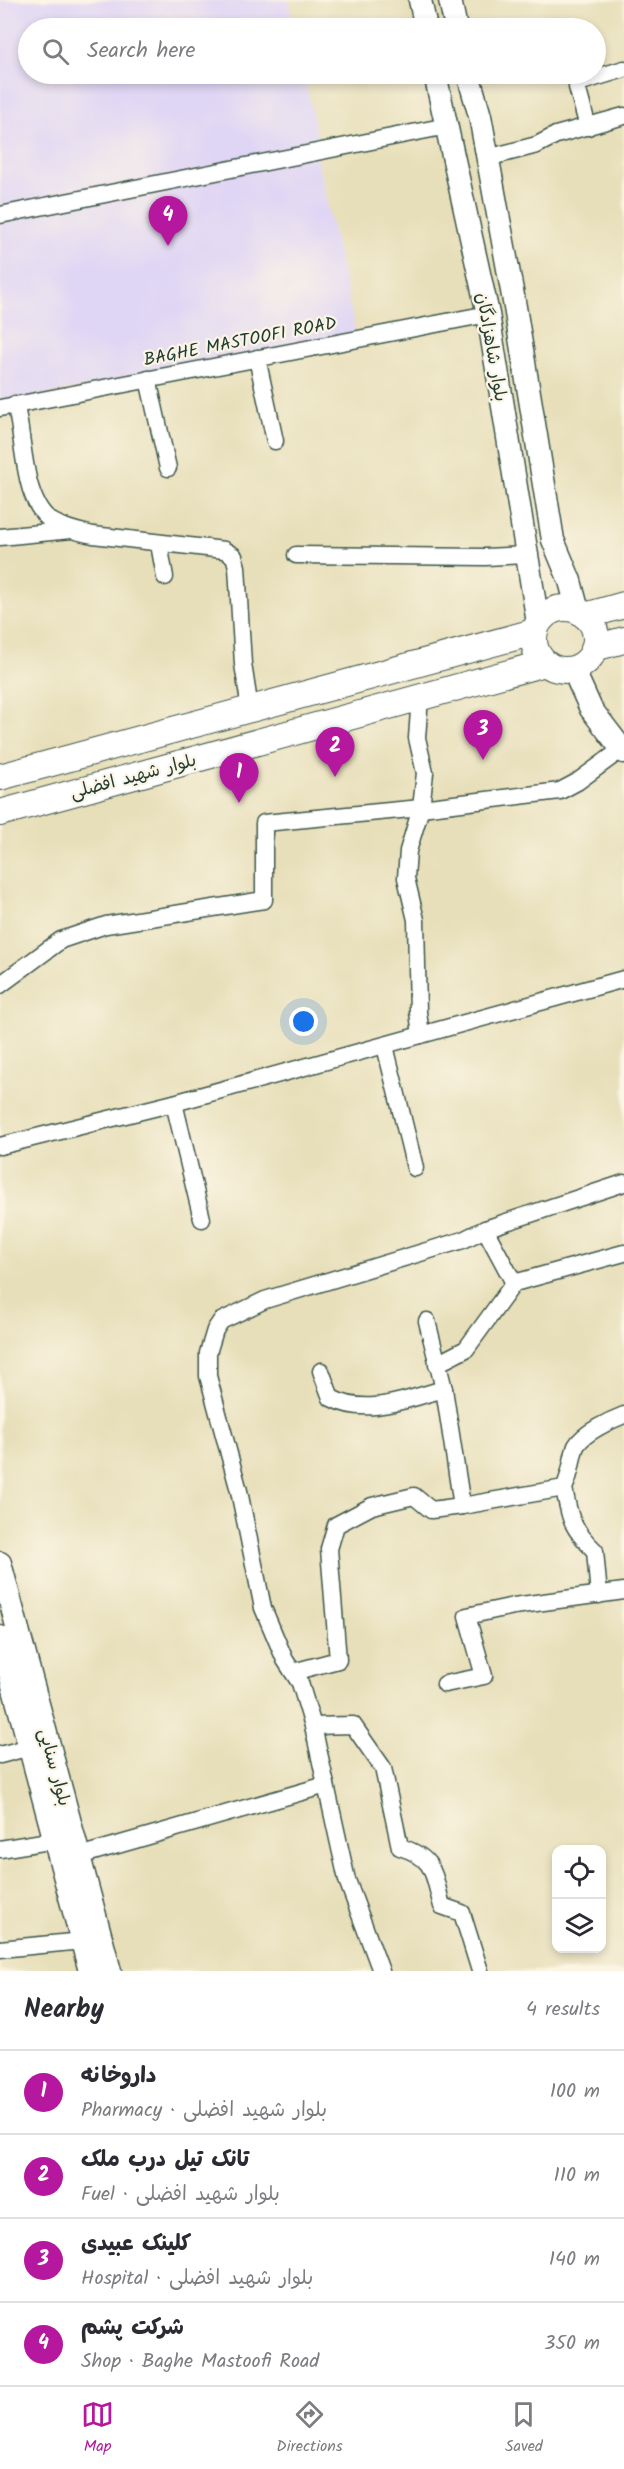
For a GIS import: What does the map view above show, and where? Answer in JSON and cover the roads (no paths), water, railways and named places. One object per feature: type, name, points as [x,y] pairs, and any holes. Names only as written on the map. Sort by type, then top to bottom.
[{"type":"main road","points":[[420,0],[424,18]]},
{"type":"main road","points":[[450,0],[454,18]]},
{"type":"main road","name":"بلوار شاهزادگان","points":[[437,84],[488,314],[536,627]]},
{"type":"main road","name":"بلوار شاهزادگان","points":[[470,84],[487,158],[515,307],[553,540],[581,613]]},
{"type":"main road","points":[[581,613],[595,630],[594,648],[582,665],[573,669],[553,668],[544,663],[535,649],[536,627],[551,611],[560,608],[581,613],[624,605]]},
{"type":"main road","name":"بلوار شهید افضلی","points":[[0,777],[250,709],[536,627]]},
{"type":"main road","points":[[594,648],[624,640]]},
{"type":"main road","name":"بلوار شهید افضلی","points":[[0,813],[544,663]]},
{"type":"main road","points":[[573,669],[591,709],[623,750]]},
{"type":"main road","name":"بلوار سنایی","points":[[0,1563],[110,1971]]},
{"type":"main road","name":"بلوار سنایی","points":[[1,1646],[90,1971]]},
{"type":"street","points":[[606,74],[624,69]]},
{"type":"street","points":[[578,84],[588,127]]},
{"type":"street","points":[[487,158],[537,145],[556,135],[624,116]]},
{"type":"street","points":[[0,214],[447,126]]},
{"type":"street","name":"BAGHE MASTOOFI ROAD","points":[[8,406],[488,314]]},
{"type":"street","points":[[257,358],[275,441]]},
{"type":"street","points":[[148,379],[168,468]]},
{"type":"street","points":[[8,406],[33,494],[44,514],[52,521],[72,530],[93,535],[224,550],[234,556],[237,567],[243,664],[250,709]]},
{"type":"street","points":[[0,537],[72,530]]},
{"type":"street","points":[[159,544],[165,577]]},
{"type":"street","points":[[296,555],[485,557],[526,555]]},
{"type":"street","points":[[420,697],[417,738],[425,773],[421,808],[408,851],[406,878],[416,920],[418,1012],[422,1035]]},
{"type":"street","points":[[0,985],[61,940],[106,925],[264,900],[264,823],[421,808],[560,791],[623,750]]},
{"type":"street","points":[[0,1146],[174,1103],[624,979]]},
{"type":"street","points":[[385,1046],[415,1168]]},
{"type":"street","points":[[174,1103],[202,1219]]},
{"type":"street","points":[[381,1971],[347,1880],[313,1726],[300,1683],[285,1660],[263,1608],[239,1491],[208,1376],[208,1353],[215,1330],[221,1321],[265,1300],[463,1240],[485,1229],[624,1183]]},
{"type":"street","points":[[485,1229],[514,1283]]},
{"type":"street","points":[[437,1364],[466,1349],[514,1283],[624,1253]]},
{"type":"street","points":[[427,1320],[444,1389],[462,1506]]},
{"type":"street","points":[[321,1371],[331,1398],[346,1406],[374,1407],[444,1389]]},
{"type":"street","points":[[599,1594],[595,1551],[570,1521],[564,1488],[571,1474],[577,1445],[605,1422],[624,1415]]},
{"type":"street","points":[[293,1672],[338,1660],[329,1549],[336,1525],[372,1506],[414,1496],[431,1510],[564,1488]]},
{"type":"street","points":[[445,1684],[484,1676],[467,1616],[514,1606],[624,1591]]},
{"type":"street","points":[[313,1726],[353,1725],[383,1768],[400,1847],[417,1852],[429,1862],[442,1906],[462,1913],[480,1971]]},
{"type":"street","points":[[0,1755],[30,1747]]},
{"type":"street","points":[[79,1856],[326,1785]]},
{"type":"street","points":[[0,1849],[55,1840]]},
{"type":"street","points":[[0,1950],[82,1941]]},
{"type":"place","name":"شرکت پشم","points":[[168,246]]},
{"type":"place","name":"کلینک عبیدی","points":[[483,760]]},
{"type":"place","name":"تانک تیل درب ملک","points":[[335,777]]},
{"type":"place","name":"داروخانه","points":[[239,803]]}]
